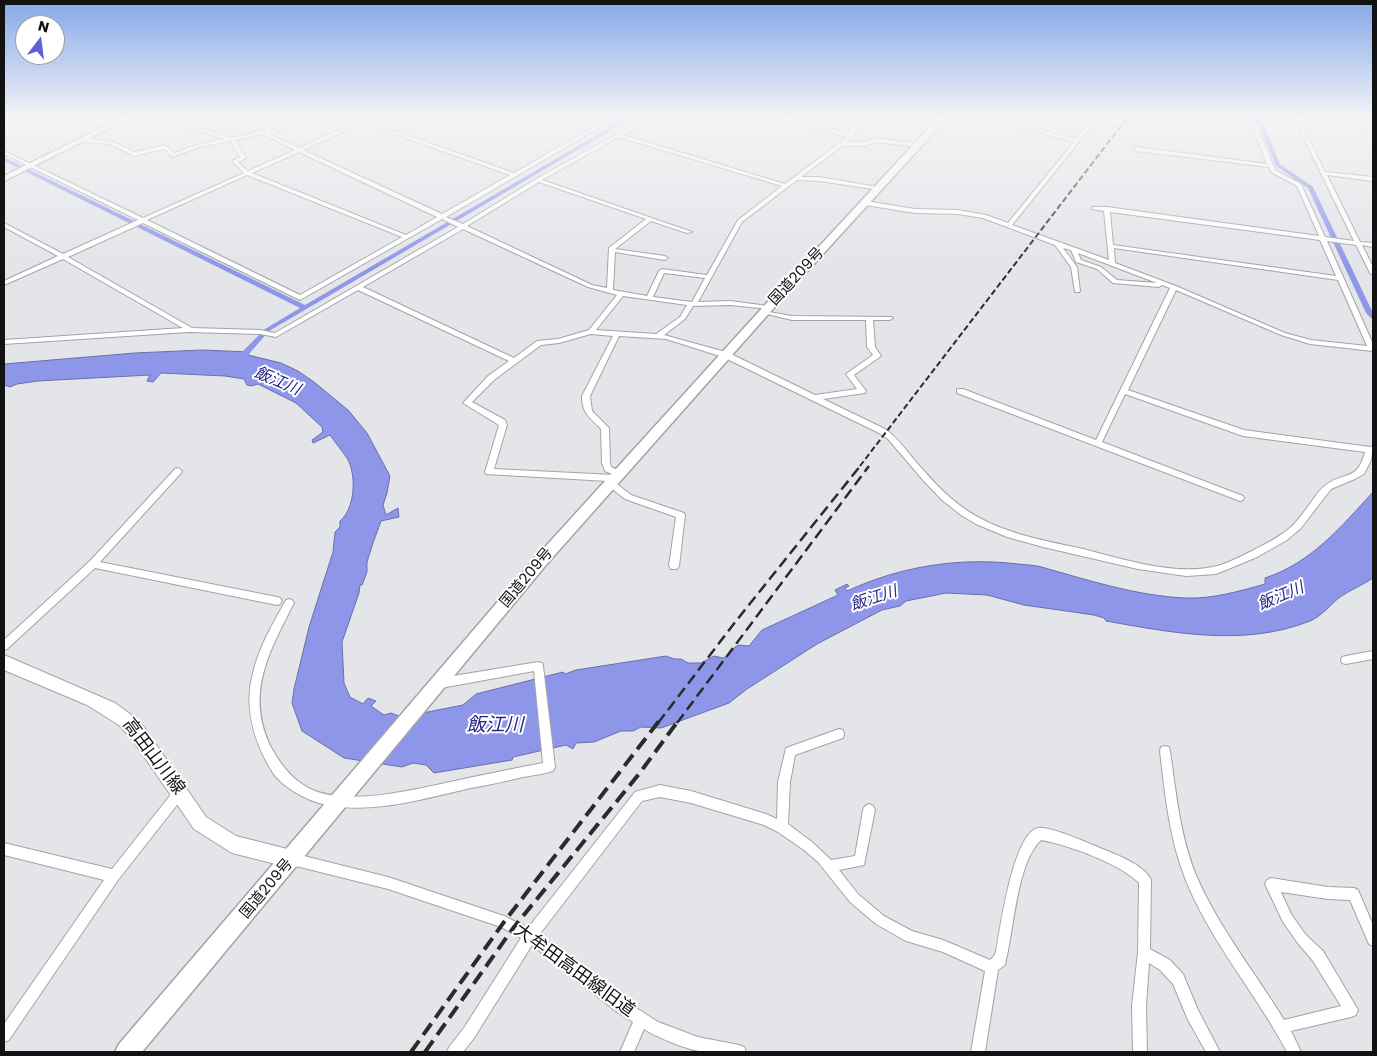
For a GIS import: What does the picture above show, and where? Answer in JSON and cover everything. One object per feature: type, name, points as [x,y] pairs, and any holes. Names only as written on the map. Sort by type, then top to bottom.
[{"type":"highway","name":"国道209号","points":[[128,1052],[541,561],[766,310],[897,167]]},
{"type":"main road","points":[[4,179],[29,167]]},
{"type":"main road","name":"高田山川線","points":[[4,662],[29,676],[74,691],[115,710],[129,721],[200,823],[232,844],[292,859]]},
{"type":"street","points":[[35,167],[300,298],[442,218],[527,167]]},
{"type":"street","points":[[240,167],[249,174],[406,237]]},
{"type":"street","points":[[4,283],[263,167]]},
{"type":"street","points":[[335,167],[590,286],[610,292],[692,304],[730,303],[766,310],[792,318],[890,318]]},
{"type":"street","points":[[496,167],[515,174]]},
{"type":"street","points":[[4,342],[189,330],[260,332],[276,335],[562,167]]},
{"type":"street","points":[[725,167],[787,186]]},
{"type":"street","points":[[656,336],[683,318],[709,277],[740,221],[811,167]]},
{"type":"street","points":[[1009,225],[1056,167]]},
{"type":"street","points":[[1272,167],[1273,171],[1299,185],[1373,350]]},
{"type":"street","points":[[1320,167],[1373,273]]},
{"type":"street","points":[[1323,173],[1373,179]]},
{"type":"street","points":[[797,178],[819,179],[878,188]]},
{"type":"street","points":[[538,180],[688,232]]},
{"type":"street","points":[[865,203],[915,211],[958,212],[984,216],[1174,287],[1295,338],[1329,345],[1373,350]]},
{"type":"street","points":[[1094,208],[1373,244]]},
{"type":"street","points":[[1107,209],[1112,264]]},
{"type":"street","points":[[610,292],[612,248],[650,219]]},
{"type":"street","points":[[4,226],[62,256],[189,330]]},
{"type":"street","points":[[1057,243],[1074,267],[1077,291]]},
{"type":"street","points":[[1111,246],[1342,279]]},
{"type":"street","points":[[1073,249],[1078,261],[1099,268],[1115,282],[1174,287]]},
{"type":"street","points":[[612,250],[665,258]]},
{"type":"street","points":[[648,299],[662,271],[709,277]]},
{"type":"street","points":[[357,287],[514,361]]},
{"type":"street","points":[[1098,444],[1174,287]]},
{"type":"street","points":[[592,332],[622,294]]},
{"type":"street","points":[[814,398],[862,391],[850,374],[878,356],[871,347],[869,318]]},
{"type":"street","points":[[614,478],[489,472],[504,425],[502,422],[467,403],[491,378],[539,343],[559,341],[584,332],[676,338],[726,355],[891,437],[962,512],[981,522],[1002,531],[1049,545],[1147,568],[1189,571],[1214,570],[1228,566],[1290,533],[1329,487],[1359,475],[1372,450],[1243,432],[1123,391]]},
{"type":"street","points":[[617,334],[586,396],[587,409],[591,416],[605,428],[606,463],[608,469],[628,497],[681,515],[674,566]]},
{"type":"street","points":[[960,391],[1240,498]]},
{"type":"street","points":[[4,646],[93,564],[178,472]]},
{"type":"street","points":[[93,564],[277,601]]},
{"type":"street","points":[[289,603],[267,641],[259,665],[254,690],[254,714],[259,736],[279,772],[312,795],[344,796],[384,801],[549,767],[538,666],[435,689]]},
{"type":"street","points":[[1346,660],[1373,655]]},
{"type":"street","points":[[782,828],[784,782],[790,752],[839,734]]},
{"type":"street","points":[[1165,751],[1178,834],[1191,878],[1210,915],[1281,1027],[1294,1052]]},
{"type":"street","points":[[454,1052],[469,1032],[530,936],[639,796],[660,791],[745,813],[782,828],[808,846],[828,866],[854,898],[890,926],[910,937],[943,946],[992,967]]},
{"type":"street","points":[[4,1035],[114,876],[180,792]]},
{"type":"street","points":[[828,866],[860,862],[869,810]]},
{"type":"street","points":[[978,1052],[992,967],[1000,960],[1016,874],[1030,840],[1039,834],[1086,848],[1142,874],[1146,883],[1144,952],[1139,1006],[1140,1052]]},
{"type":"street","points":[[4,849],[114,876]]},
{"type":"street","name":"大牟田高田線旧道","points":[[292,859],[406,889],[491,916],[514,926],[530,936],[641,1020],[682,1039],[739,1052]]},
{"type":"street","points":[[1281,1027],[1351,1010],[1318,956],[1287,918],[1271,884],[1328,893],[1354,894],[1373,940]]},
{"type":"street","points":[[1144,952],[1165,965],[1178,979],[1213,1052]]},
{"type":"street","points":[[627,1052],[641,1020]]},
{"type":"water","name":"飯江川","points":[[203,350],[249,352],[248,355],[281,363],[298,371],[348,410],[367,433],[390,476],[383,505],[386,515],[398,508],[399,517],[381,521],[367,562],[367,572],[362,585],[360,585],[342,642],[344,683],[350,697],[363,704],[368,698],[376,701],[371,706],[384,715],[391,713],[402,717],[463,705],[476,694],[563,672],[565,674],[576,670],[666,656],[681,659],[688,663],[701,663],[714,656],[723,658],[739,645],[749,646],[762,630],[838,595],[835,590],[847,584],[849,586],[845,588],[847,591],[888,575],[931,566],[974,562],[1032,565],[1115,587],[1168,597],[1196,598],[1226,594],[1265,584],[1265,578],[1297,563],[1337,531],[1373,492],[1373,578],[1340,597],[1310,621],[1260,634],[1235,636],[1157,630],[1106,621],[1104,618],[1094,615],[1024,605],[987,595],[946,593],[906,601],[900,606],[882,610],[817,644],[747,689],[729,703],[661,728],[641,727],[633,731],[621,731],[594,742],[576,743],[573,749],[566,745],[513,757],[512,760],[434,773],[426,765],[413,763],[402,767],[344,758],[302,731],[292,703],[309,627],[333,552],[335,532],[340,527],[340,521],[349,508],[353,491],[350,465],[330,435],[313,443],[312,440],[323,432],[322,427],[296,403],[258,384],[251,386],[247,385],[244,379],[225,376],[161,373],[153,382],[147,381],[150,375],[38,381],[10,387],[4,385],[4,364],[135,353]]},
{"type":"waterway","points":[[21,167],[305,308]]},
{"type":"waterway","points":[[305,308],[546,167]]},
{"type":"waterway","points":[[1281,167],[1310,187],[1369,313],[1373,317]]},
{"type":"waterway","points":[[240,359],[267,330],[305,308]]},
{"type":"railway","points":[[860,466],[1089,167]]},
{"type":"railway","points":[[658,723],[736,621],[861,465]]},
{"type":"railway","points":[[677,723],[869,466]]},
{"type":"railway","points":[[411,1052],[504,922],[659,721]]},
{"type":"railway","points":[[425,1052],[514,927],[639,774],[678,721]]}]
